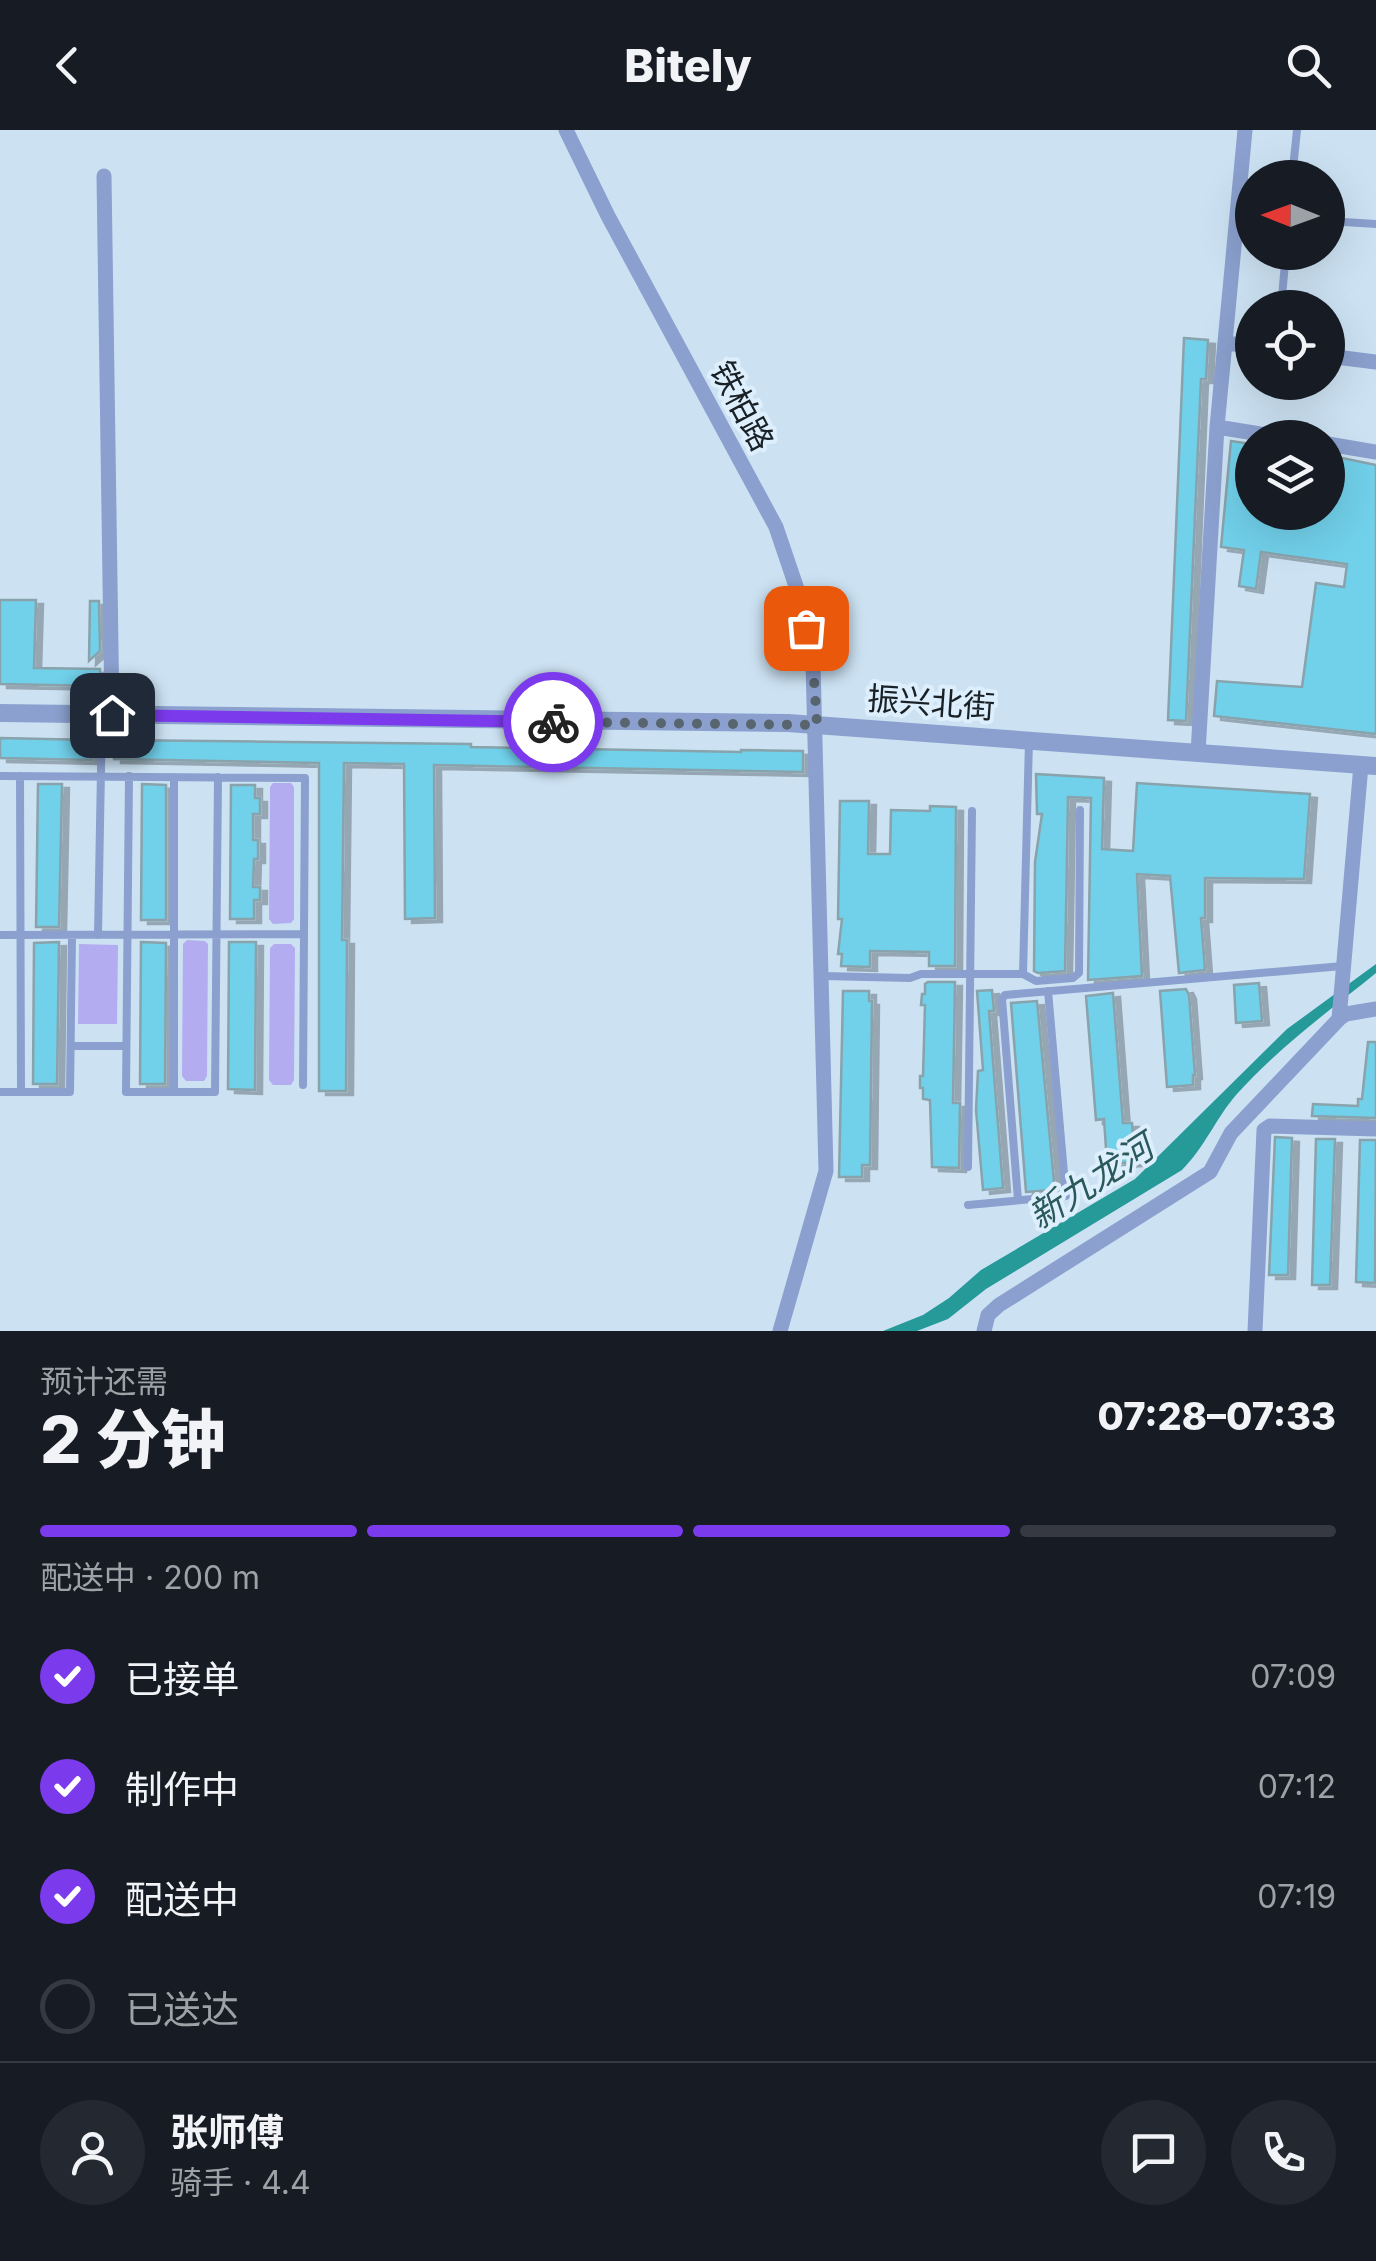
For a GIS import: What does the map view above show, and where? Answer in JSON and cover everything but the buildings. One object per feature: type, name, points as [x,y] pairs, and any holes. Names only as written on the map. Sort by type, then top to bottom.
[{"type":"street","name":"铁柏路","points":[[566,130],[608,216],[776,527],[798,592],[813,663],[826,1171],[780,1331]]},
{"type":"street","points":[[1245,130],[1245,160]]},
{"type":"street","points":[[104,176],[107,715]]},
{"type":"street","points":[[1198,752],[1217,427],[1236,270]]},
{"type":"street","points":[[1225,342],[1235,343]]},
{"type":"street","points":[[1345,358],[1376,362]]},
{"type":"street","points":[[1217,427],[1235,430]]},
{"type":"street","points":[[1345,447],[1376,452]]},
{"type":"street","name":"振兴北街","points":[[0,713],[817,725],[1369,765]]},
{"type":"street","points":[[984,1331],[988,1315],[999,1305],[1210,1172],[1231,1134],[1339,1014],[1369,765]]},
{"type":"street","points":[[1339,1014],[1376,1009]]},
{"type":"street","points":[[1255,1331],[1264,1130],[1270,1126],[1376,1129]]},
{"type":"lane","points":[[1294,160],[1297,130]]},
{"type":"lane","points":[[1345,222],[1376,224]]},
{"type":"lane","points":[[98,935],[101,776],[107,715]]},
{"type":"lane","points":[[1023,974],[1030,740]]},
{"type":"lane","points":[[0,776],[306,778],[304,1085]]},
{"type":"lane","points":[[20,776],[21,1092]]},
{"type":"lane","points":[[129,776],[126,1092],[215,1092],[218,777]]},
{"type":"lane","points":[[174,777],[174,1092]]},
{"type":"lane","points":[[823,976],[1023,974],[1036,981],[1074,978],[1079,973],[1080,810]]},
{"type":"lane","points":[[968,1166],[972,811]]},
{"type":"lane","points":[[0,935],[304,934]]},
{"type":"lane","points":[[0,1092],[70,1092],[72,935]]},
{"type":"lane","points":[[1018,1200],[1002,1000],[1005,995],[1344,972]]},
{"type":"lane","points":[[968,1206],[1066,1196],[1048,991]]},
{"type":"lane","points":[[71,1046],[126,1046]]},
{"type":"shaded area","points":[[273,783],[291,783],[294,787],[291,923],[273,924],[269,919]]},
{"type":"shaded area","points":[[187,940],[208,944],[204,1081],[186,1081],[182,1076],[183,944]]},
{"type":"shaded area","points":[[79,944],[118,945],[117,1024],[78,1024]]},
{"type":"shaded area","points":[[274,944],[291,944],[295,948],[291,1085],[273,1085],[269,1080],[270,948]]},
{"type":"shaded area","points":[[1376,964],[1376,973],[1252,1078],[1182,1170],[986,1289],[948,1319],[917,1331],[883,1331],[923,1315],[981,1270],[1135,1179],[1287,1029]]},
{"type":"way so far","points":[[553,722],[817,725],[813,663],[806,628]]},
{"type":"route","points":[[112,715],[553,722]]},
{"type":"water label","name":"新九龙河","points":[[1091,1182]]}]
